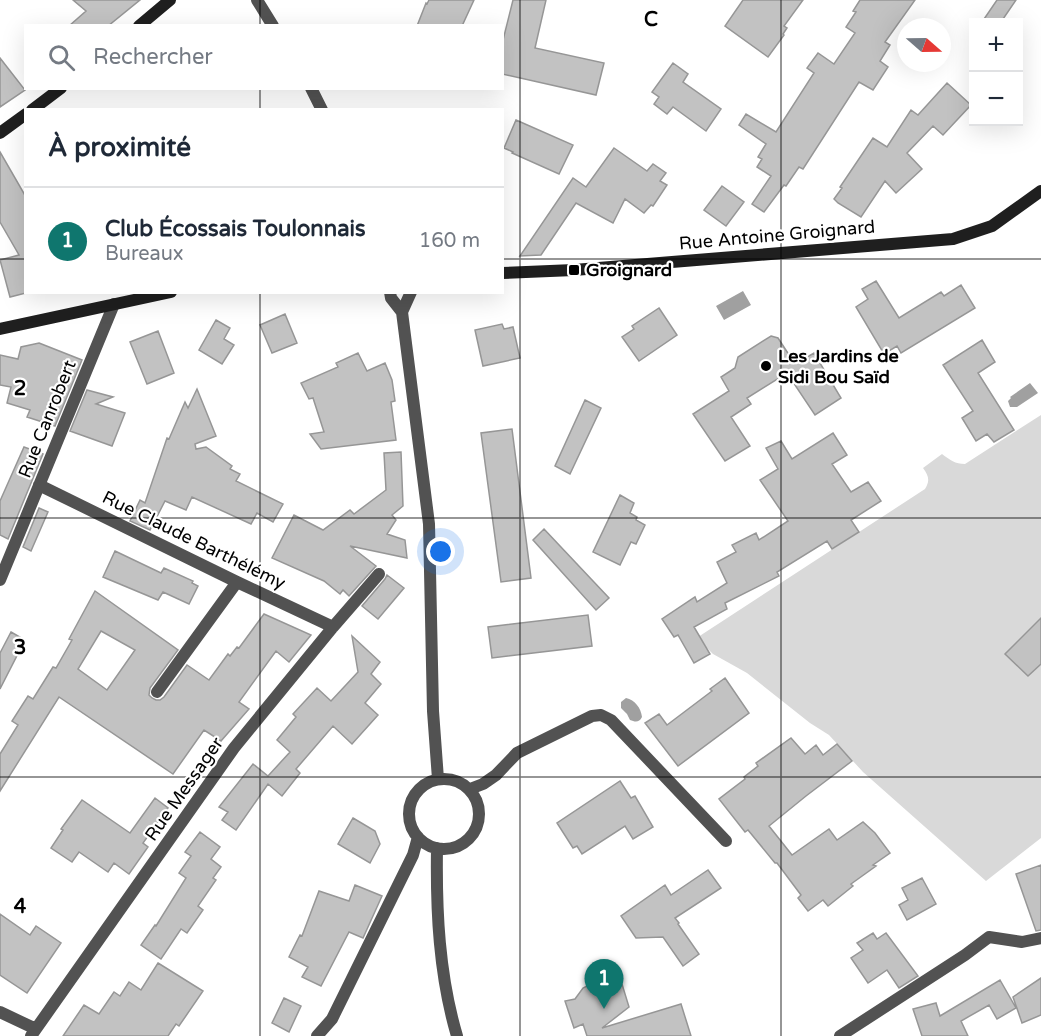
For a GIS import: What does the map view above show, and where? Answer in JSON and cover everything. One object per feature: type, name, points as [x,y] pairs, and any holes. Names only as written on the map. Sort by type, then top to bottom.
[{"type":"main road","points":[[141,24],[170,0]]},
{"type":"main road","points":[[35,108],[58,90]]},
{"type":"main road","points":[[0,133],[24,115]]},
{"type":"main road","name":"Rue Antoine Groignard","points":[[504,273],[574,270],[953,239],[993,226],[1041,191]]},
{"type":"main road","points":[[0,329],[162,294]]},
{"type":"street","points":[[257,0],[272,24]]},
{"type":"street","points":[[312,90],[321,108]]},
{"type":"street","points":[[390,294],[402,312],[429,524],[433,711],[438,778]]},
{"type":"street","points":[[402,312],[410,294]]},
{"type":"street","name":"Rue Canrobert","points":[[0,580],[114,304]]},
{"type":"street","name":"Rue Claude Barthélémy","points":[[39,485],[333,627]]},
{"type":"street","name":"Rue Messager","points":[[34,1033],[234,748],[378,574]]},
{"type":"street","points":[[157,692],[237,582]]},
{"type":"street","points":[[470,789],[496,775],[517,753],[592,716],[601,715],[611,720],[726,841]]},
{"type":"street","points":[[438,778],[454,779],[470,789],[479,805],[479,820],[475,832],[467,841],[450,849],[437,848],[428,845],[418,837],[411,826],[409,814],[411,801],[418,790],[426,783],[438,778]]},
{"type":"street","points":[[317,1036],[332,1018],[413,855],[418,837]]},
{"type":"street","points":[[437,848],[438,929],[449,1009],[457,1036]]},
{"type":"street","points":[[840,1036],[989,937],[1022,942],[1041,938]]},
{"type":"street","points":[[0,1012],[34,1033]]},
{"type":"shaded area","points":[[743,291],[751,305],[724,320],[716,306]]},
{"type":"shaded area","points":[[1030,383],[1038,393],[1017,407],[1010,407],[1008,401],[1010,397]]},
{"type":"shaded area","points":[[1041,415],[1041,838],[986,881],[863,772],[829,735],[810,723],[747,673],[713,654],[702,640],[695,639],[925,489],[928,478],[923,468],[942,454],[953,461],[965,464]]},
{"type":"shaded area","points":[[626,698],[639,708],[642,717],[638,721],[630,720],[621,708],[621,702]]},
{"type":"building","points":[[73,0],[140,0],[110,24],[71,24],[86,11]]},
{"type":"building","points":[[429,0],[474,0],[463,24],[418,24]]},
{"type":"building","points":[[513,0],[546,0],[535,48],[604,63],[596,95],[504,74],[504,36]]},
{"type":"building","points":[[743,0],[803,0],[784,26],[787,28],[784,35],[768,57],[725,26]]},
{"type":"building","points":[[860,0],[915,0],[902,18],[897,18],[897,25],[885,42],[890,45],[880,61],[888,67],[873,90],[859,82],[803,169],[799,167],[764,212],[752,204],[771,176],[757,167],[762,159],[758,157],[766,144],[739,125],[746,114],[776,132],[814,73],[807,68],[818,53],[834,64],[855,33],[846,27],[856,12],[853,11]]},
{"type":"building","points":[[997,0],[1016,0],[1004,18],[985,18]]},
{"type":"building","points":[[0,58],[25,90],[0,107]]},
{"type":"building","points":[[673,63],[688,74],[683,82],[721,109],[706,131],[673,107],[667,114],[654,104],[659,97],[652,92]]},
{"type":"building","points":[[947,83],[969,103],[969,107],[943,135],[933,126],[907,153],[922,169],[896,193],[885,181],[861,217],[838,203],[834,199],[842,188],[840,187],[873,138],[887,147],[911,110],[918,115]]},
{"type":"building","points":[[516,120],[573,145],[559,174],[504,148]]},
{"type":"building","points":[[614,148],[647,171],[653,164],[666,173],[660,181],[667,185],[653,206],[651,205],[644,213],[625,199],[613,223],[576,203],[541,255],[520,256],[573,178],[586,187]]},
{"type":"building","points":[[0,152],[24,194],[24,294],[10,297],[0,260],[19,255],[0,222]]},
{"type":"building","points":[[722,186],[744,202],[726,226],[704,210]]},
{"type":"building","points":[[876,281],[899,318],[941,292],[944,296],[961,285],[975,308],[901,353],[897,346],[884,354],[856,307],[868,299],[862,289]]},
{"type":"building","points":[[659,308],[677,335],[639,361],[622,337],[634,329],[632,326]]},
{"type":"building","points":[[285,314],[297,343],[272,353],[260,325]]},
{"type":"building","points":[[216,320],[230,328],[224,339],[234,345],[222,364],[199,350]]},
{"type":"building","points":[[502,324],[504,329],[513,327],[520,358],[483,366],[475,330]]},
{"type":"building","points":[[158,331],[174,373],[147,384],[130,342]]},
{"type":"building","points":[[771,336],[778,338],[795,364],[814,353],[841,398],[815,415],[787,373],[747,398],[751,404],[731,417],[750,446],[725,461],[693,414],[729,391],[721,377],[735,368],[738,357]]},
{"type":"building","points":[[982,340],[995,362],[978,373],[1014,430],[994,442],[987,434],[976,441],[962,418],[973,411],[943,365]]},
{"type":"building","points":[[39,343],[82,360],[55,426],[27,417],[30,410],[7,403],[11,387],[0,385],[0,355],[18,359],[21,347]]},
{"type":"building","points":[[358,353],[367,371],[385,363],[392,380],[395,401],[391,402],[396,440],[321,449],[310,434],[324,432],[313,398],[309,399],[301,383],[338,367],[336,363]]},
{"type":"building","points":[[197,389],[216,436],[195,444],[196,449],[206,447],[232,466],[230,469],[240,474],[236,481],[283,504],[273,522],[257,513],[251,524],[192,497],[186,510],[165,501],[150,530],[130,521],[140,500],[145,503],[167,438],[169,439],[185,402],[188,408]]},
{"type":"building","points":[[87,390],[113,397],[96,404],[125,413],[112,446],[70,431]]},
{"type":"building","points":[[585,400],[601,408],[570,474],[555,466]]},
{"type":"building","points":[[512,429],[531,578],[501,582],[481,433]]},
{"type":"building","points":[[833,433],[847,455],[832,464],[851,492],[868,482],[881,501],[851,520],[859,532],[832,549],[827,541],[777,572],[779,576],[725,603],[727,609],[694,627],[710,654],[694,663],[678,635],[674,637],[662,619],[695,597],[697,602],[727,583],[717,562],[736,552],[732,545],[756,533],[759,540],[788,521],[760,480],[778,469],[766,448],[781,441],[792,459]]},
{"type":"building","points":[[24,447],[43,454],[8,539],[0,535],[0,501]]},
{"type":"building","points":[[401,452],[403,506],[392,515],[396,520],[387,534],[405,540],[407,558],[350,546],[376,566],[349,596],[343,590],[340,594],[324,581],[272,558],[294,515],[323,530],[350,510],[354,514],[386,490],[384,453]]},
{"type":"building","points":[[620,495],[634,503],[630,513],[645,525],[636,544],[631,542],[620,565],[593,552]]},
{"type":"building","points":[[39,508],[48,512],[31,551],[23,547]]},
{"type":"building","points":[[544,529],[609,598],[596,610],[533,540]]},
{"type":"building","points":[[115,551],[161,573],[164,568],[193,581],[192,583],[198,586],[189,604],[163,592],[158,600],[103,577]]},
{"type":"building","points":[[387,575],[404,588],[378,619],[362,606]]},
{"type":"building","points":[[95,591],[178,650],[150,688],[149,695],[160,700],[187,665],[209,680],[228,654],[230,656],[237,647],[239,648],[264,614],[311,635],[289,662],[276,651],[239,702],[249,709],[221,741],[204,730],[173,774],[59,697],[0,791],[0,754],[18,725],[12,721],[28,696],[33,699],[53,667],[56,668],[72,640],[69,639]],"holes":[[[101,631],[135,650],[107,690],[78,669]]]},
{"type":"building","points":[[588,615],[592,646],[492,658],[488,627]]},
{"type":"building","points":[[1041,618],[1041,664],[1028,676],[1005,654]]},
{"type":"building","points":[[11,632],[25,640],[0,689],[0,653]]},
{"type":"building","points":[[352,636],[380,662],[371,674],[381,684],[365,703],[378,715],[352,744],[333,726],[296,769],[300,773],[282,796],[268,784],[236,830],[222,820],[228,812],[219,807],[253,764],[268,776],[290,752],[277,740],[296,717],[293,714],[317,688],[331,701],[358,672]]},
{"type":"building","points":[[725,678],[749,713],[678,766],[645,723],[659,714],[667,725],[712,691],[710,689]]},
{"type":"building","points":[[791,738],[805,754],[816,745],[823,755],[837,744],[852,761],[769,826],[792,855],[829,829],[837,840],[863,822],[875,833],[890,853],[873,865],[876,866],[851,884],[853,886],[828,906],[823,900],[808,911],[798,898],[801,895],[777,863],[748,830],[745,832],[719,799],[745,779],[744,777],[758,766],[756,763]]},
{"type":"building","points":[[620,781],[631,798],[635,796],[653,827],[633,839],[625,826],[582,854],[577,846],[573,848],[557,823]]},
{"type":"building","points":[[155,798],[168,808],[143,843],[148,847],[129,874],[114,863],[108,872],[79,852],[72,862],[51,848],[63,830],[61,829],[82,800],[130,833]]},
{"type":"building","points":[[353,818],[375,831],[380,844],[370,863],[338,844]]},
{"type":"building","points":[[200,832],[220,847],[211,859],[221,867],[213,878],[216,880],[198,906],[203,910],[187,933],[181,929],[161,959],[141,945],[156,926],[186,878],[179,873],[191,856],[185,852]]},
{"type":"building","points":[[1041,865],[1041,930],[1036,931],[1016,874]]},
{"type":"building","points":[[708,870],[721,888],[675,918],[699,954],[683,966],[663,937],[636,938],[621,916],[665,885],[671,895]]},
{"type":"building","points":[[922,878],[936,904],[907,920],[899,905],[908,900],[902,888]]},
{"type":"building","points":[[355,885],[382,896],[363,938],[349,932],[321,986],[302,977],[308,967],[289,957],[300,935],[302,936],[319,891],[349,901]]},
{"type":"building","points":[[0,914],[30,935],[36,926],[61,943],[27,993],[0,975]]},
{"type":"building","points":[[873,933],[877,939],[886,933],[918,976],[899,988],[887,970],[868,983],[851,958],[863,950],[857,943]]},
{"type":"building","points":[[158,963],[203,991],[179,1026],[176,1024],[168,1036],[63,1036],[84,1005],[99,1014],[114,992],[120,996],[129,982],[141,990]]},
{"type":"building","points":[[1041,978],[1041,1015],[1022,1023],[1013,997]]},
{"type":"building","points":[[610,980],[622,984],[629,1007],[602,1028],[681,1004],[691,1036],[587,1036],[583,1024],[574,1028],[565,1001],[575,999],[583,988],[595,982]]},
{"type":"building","points":[[1000,980],[1016,1008],[997,1019],[989,1005],[961,1021],[968,1036],[922,1036],[913,1009],[936,1003],[940,1016]]},
{"type":"building","points":[[284,998],[301,1006],[289,1032],[272,1023]]},
{"type":"place","name":"Groignard","points":[[574,270]]},
{"type":"place","name":"Les Jardins de Sidi Bou Saïd","points":[[766,366]]},
{"type":"place","name":"Club Écossais Toulonnais","points":[[604,1009]]}]
